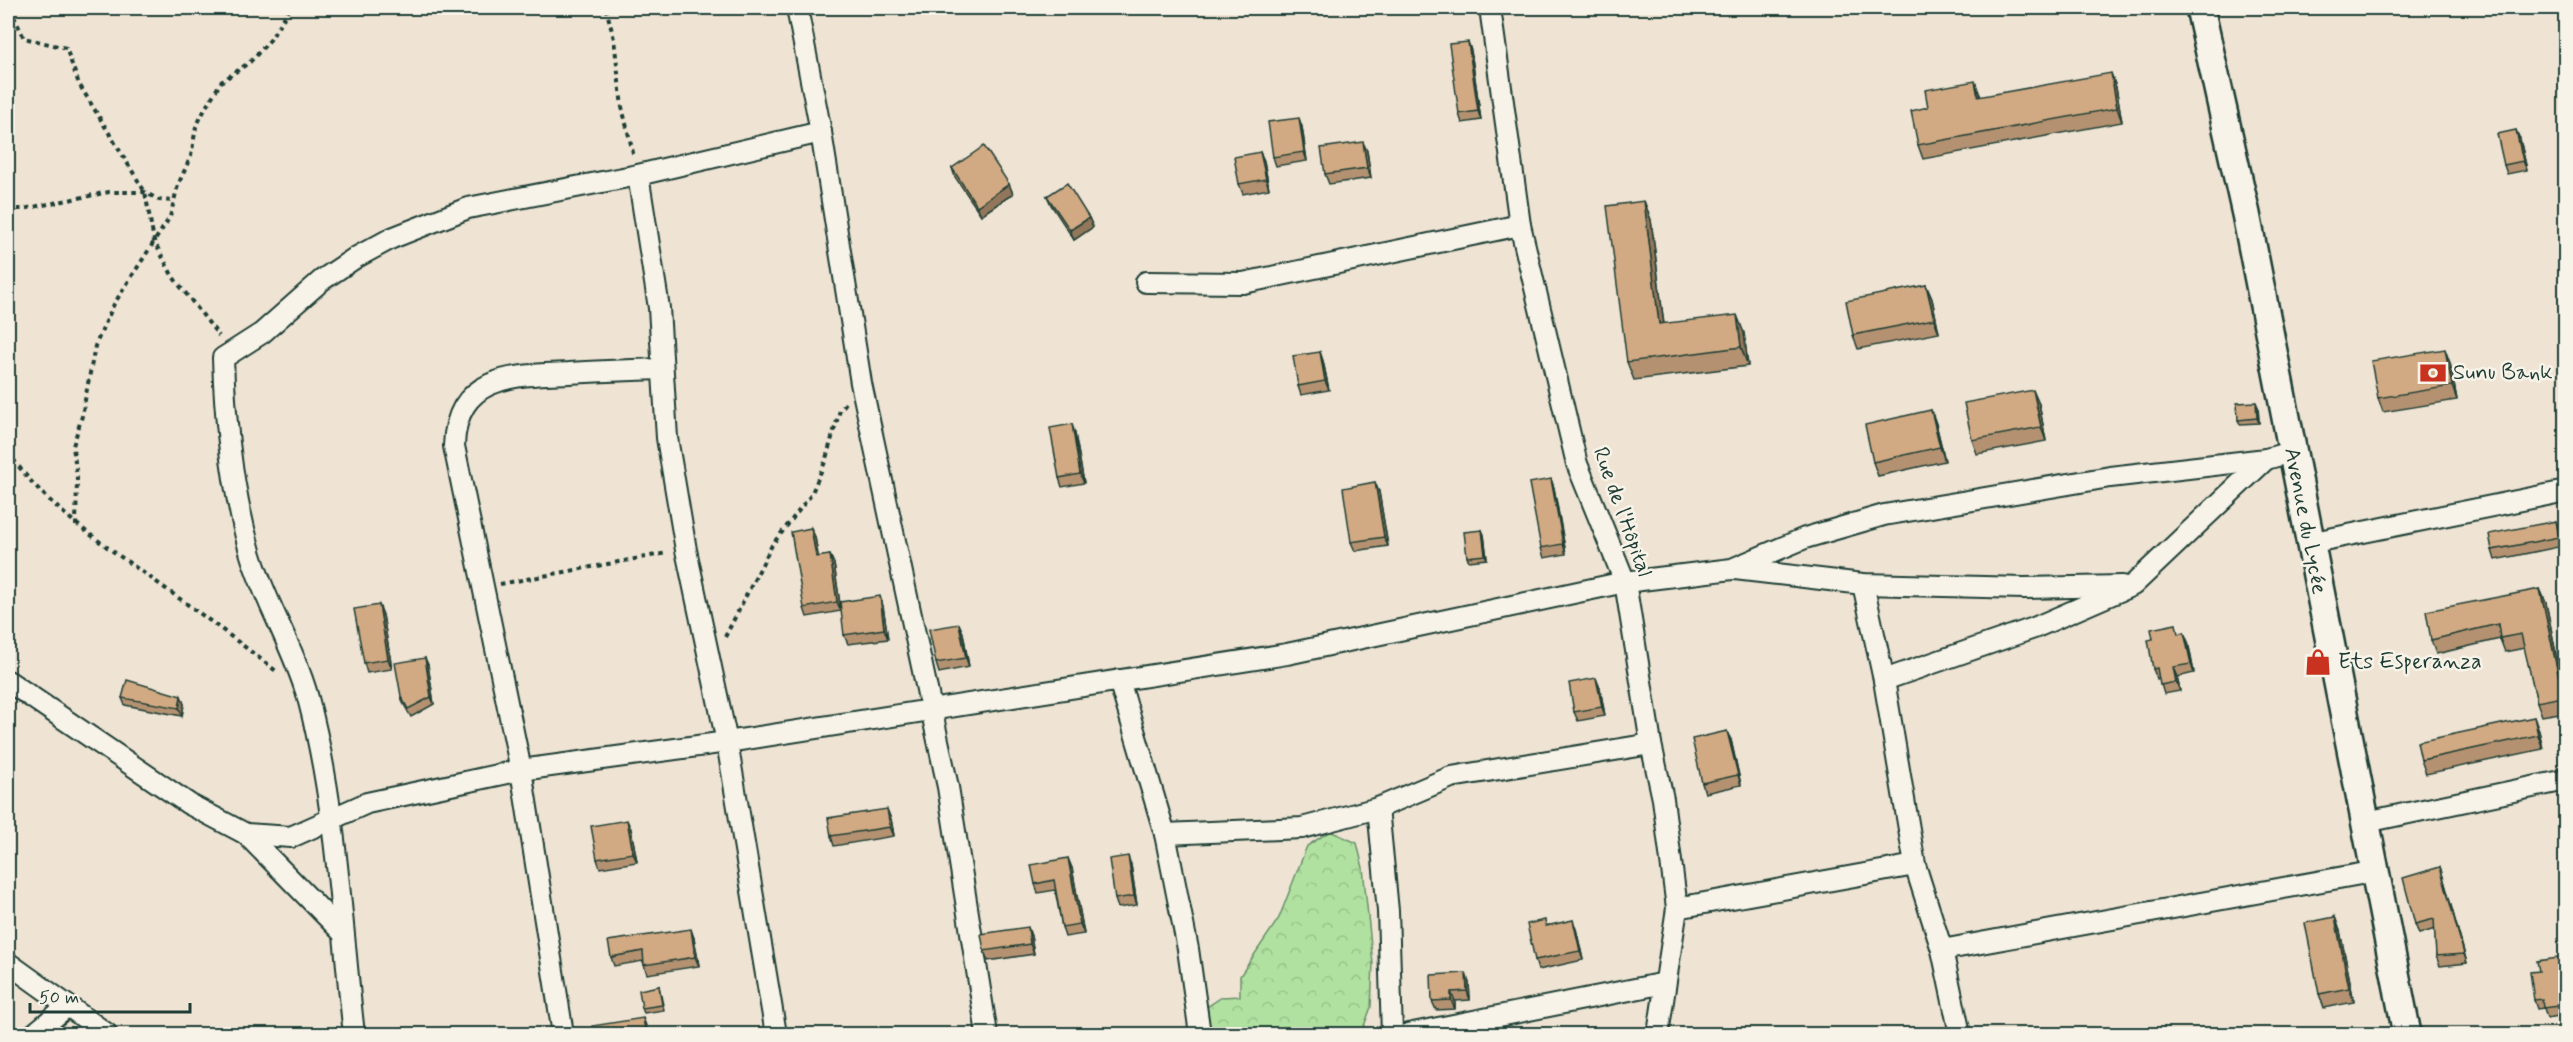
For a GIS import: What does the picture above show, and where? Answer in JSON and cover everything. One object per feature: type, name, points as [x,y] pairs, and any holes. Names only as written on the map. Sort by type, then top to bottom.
[{"type":"main road","name":"Avenue du Lycée","points":[[2200,8],[2246,214],[2309,543],[2377,871],[2407,1035]]},
{"type":"street","points":[[797,8],[821,132],[861,383],[933,709],[987,1035]]},
{"type":"street","name":"Rue de l'Hôpital","points":[[1490,8],[1520,225],[1577,464],[1625,582],[1651,744],[1663,799],[1677,908],[1658,1035]]},
{"type":"street","points":[[354,1035],[330,818],[307,696],[251,556],[230,457],[225,418],[224,358],[285,315],[322,280],[355,258],[392,238],[468,208],[638,175],[821,132]]},
{"type":"street","points":[[638,175],[656,273],[662,333],[667,438],[686,550],[727,742],[776,1035]]},
{"type":"street","points":[[1146,282],[1243,283],[1520,225]]},
{"type":"street","points":[[564,1035],[521,770],[485,586],[454,446],[457,416],[467,401],[486,385],[515,375],[662,369]]},
{"type":"street","points":[[1732,569],[1805,538],[1884,515],[2110,477],[2266,459],[2291,452]]},
{"type":"street","points":[[1884,680],[2034,628],[2133,585],[2266,459]]},
{"type":"street","points":[[2309,543],[2565,491]]},
{"type":"street","points":[[246,834],[291,837],[367,803],[521,770],[727,742],[1287,654],[1625,582],[1732,569],[1863,584],[2024,588],[2133,585]]},
{"type":"street","points":[[1863,584],[1884,680],[1915,865],[1942,950],[1960,1035]]},
{"type":"street","points":[[1119,680],[1165,834],[1188,949],[1200,1035]]},
{"type":"street","points":[[8,681],[120,760],[189,804],[246,834],[342,932]]},
{"type":"street","points":[[1165,834],[1302,828],[1378,808],[1451,777],[1651,744]]},
{"type":"street","points":[[2366,822],[2565,780]]},
{"type":"street","points":[[1378,808],[1388,911],[1392,1035]]},
{"type":"street","points":[[1677,908],[1915,865]]},
{"type":"street","points":[[1942,950],[2377,871]]},
{"type":"street","points":[[8,963],[66,1007],[108,1035]]},
{"type":"street","points":[[1408,1035],[1665,983]]},
{"type":"street","points":[[34,1035],[66,1007]]},
{"type":"path","points":[[10,8],[24,38],[66,48],[79,84],[145,192],[154,241],[173,277],[219,336],[224,358]]},
{"type":"path","points":[[76,526],[77,478],[73,446],[82,416],[95,346],[114,304],[170,217],[191,156],[196,127],[206,107],[221,82],[250,62],[270,40],[290,8]]},
{"type":"path","points":[[606,8],[614,39],[622,107],[638,175]]},
{"type":"path","points":[[8,209],[23,209],[109,192],[145,192],[159,200],[175,201]]},
{"type":"path","points":[[710,663],[772,545],[811,495],[825,462],[840,410],[861,383]]},
{"type":"path","points":[[8,452],[24,474],[76,526],[163,586],[307,696]]},
{"type":"path","points":[[485,586],[686,550]]},
{"type":"green space","points":[[1330,831],[1357,843],[1363,868],[1373,964],[1371,1007],[1361,1034],[1205,1034],[1207,1007],[1222,997],[1240,996],[1240,976],[1279,918],[1307,846]]},
{"type":"building","points":[[1468,42],[1478,111],[1459,114],[1449,44]]},
{"type":"building","points":[[2111,73],[2117,108],[1918,145],[1911,111],[1928,107],[1925,90],[1975,81],[1978,97]]},
{"type":"building","points":[[1299,118],[1304,152],[1273,157],[1268,122]]},
{"type":"building","points":[[2516,130],[2523,161],[2504,165],[2497,134]]},
{"type":"building","points":[[1363,142],[1367,168],[1325,174],[1321,148]]},
{"type":"building","points":[[984,146],[1009,184],[977,206],[952,168]]},
{"type":"building","points":[[1260,152],[1266,179],[1239,184],[1234,157]]},
{"type":"building","points":[[1067,183],[1089,218],[1070,230],[1047,196]]},
{"type":"building","points":[[1644,201],[1659,324],[1737,315],[1741,347],[1627,362],[1607,206]]},
{"type":"building","points":[[1926,285],[1934,319],[1853,335],[1846,301]]},
{"type":"building","points":[[2445,349],[2452,386],[2378,398],[2371,361]]},
{"type":"building","points":[[1320,352],[1325,381],[1298,386],[1293,356]]},
{"type":"building","points":[[2033,390],[2041,427],[1972,440],[1964,403]]},
{"type":"building","points":[[2256,402],[2257,418],[2238,420],[2237,403]]},
{"type":"building","points":[[1931,410],[1940,447],[1873,462],[1865,425]]},
{"type":"building","points":[[1072,424],[1080,474],[1059,478],[1050,428]]},
{"type":"building","points":[[1551,479],[1563,544],[1541,548],[1529,483]]},
{"type":"building","points":[[1375,482],[1384,537],[1351,542],[1343,488]]},
{"type":"building","points":[[2556,521],[2559,537],[2492,550],[2489,534]]},
{"type":"building","points":[[811,528],[816,557],[830,555],[837,602],[804,608],[791,532]]},
{"type":"building","points":[[1482,530],[1485,555],[1467,557],[1464,532]]},
{"type":"building","points":[[2540,589],[2563,697],[2537,702],[2521,634],[2500,638],[2498,624],[2431,640],[2426,611]]},
{"type":"building","points":[[880,596],[884,629],[844,635],[840,602]]},
{"type":"building","points":[[379,605],[388,659],[364,663],[354,609]]},
{"type":"building","points":[[959,624],[966,658],[936,663],[929,629]]},
{"type":"building","points":[[2176,624],[2178,634],[2184,632],[2191,664],[2173,667],[2176,682],[2160,685],[2157,668],[2153,669],[2148,640],[2153,639],[2151,629]]},
{"type":"building","points":[[425,658],[431,697],[408,709],[401,696],[395,663]]},
{"type":"building","points":[[1596,678],[1602,707],[1574,712],[1569,683]]},
{"type":"building","points":[[127,680],[181,696],[179,708],[122,698]]},
{"type":"building","points":[[2534,717],[2538,735],[2421,760],[2417,742]]},
{"type":"building","points":[[1727,731],[1738,775],[1702,783],[1692,739]]},
{"type":"building","points":[[887,809],[890,827],[831,836],[828,818]]},
{"type":"building","points":[[627,820],[633,853],[597,859],[591,826]]},
{"type":"building","points":[[1128,856],[1134,896],[1115,899],[1109,859]]},
{"type":"building","points":[[1068,858],[1080,924],[1062,927],[1054,880],[1035,884],[1031,865]]},
{"type":"building","points":[[2440,867],[2464,954],[2436,956],[2434,919],[2415,924],[2403,878]]},
{"type":"building","points":[[2335,917],[2349,988],[2319,994],[2305,923]]},
{"type":"building","points":[[1545,920],[1546,926],[1573,920],[1580,951],[1535,960],[1527,924]]},
{"type":"building","points":[[1028,927],[1030,944],[984,951],[981,934]]},
{"type":"building","points":[[691,929],[695,957],[644,965],[643,951],[611,957],[608,941]]},
{"type":"building","points":[[2565,957],[2565,1005],[2543,1008],[2542,999],[2534,1000],[2530,972],[2539,971],[2537,961]]},
{"type":"building","points":[[1466,973],[1467,991],[1451,992],[1451,1000],[1432,1001],[1431,975]]},
{"type":"building","points":[[659,986],[662,1005],[642,1008],[639,990]]},
{"type":"building","points":[[643,1018],[646,1035],[594,1035],[592,1026]]},
{"type":"place","name":"Sunu Bank","points":[[2433,373]]},
{"type":"place","name":"Ets Esperanza","points":[[2318,662]]}]
